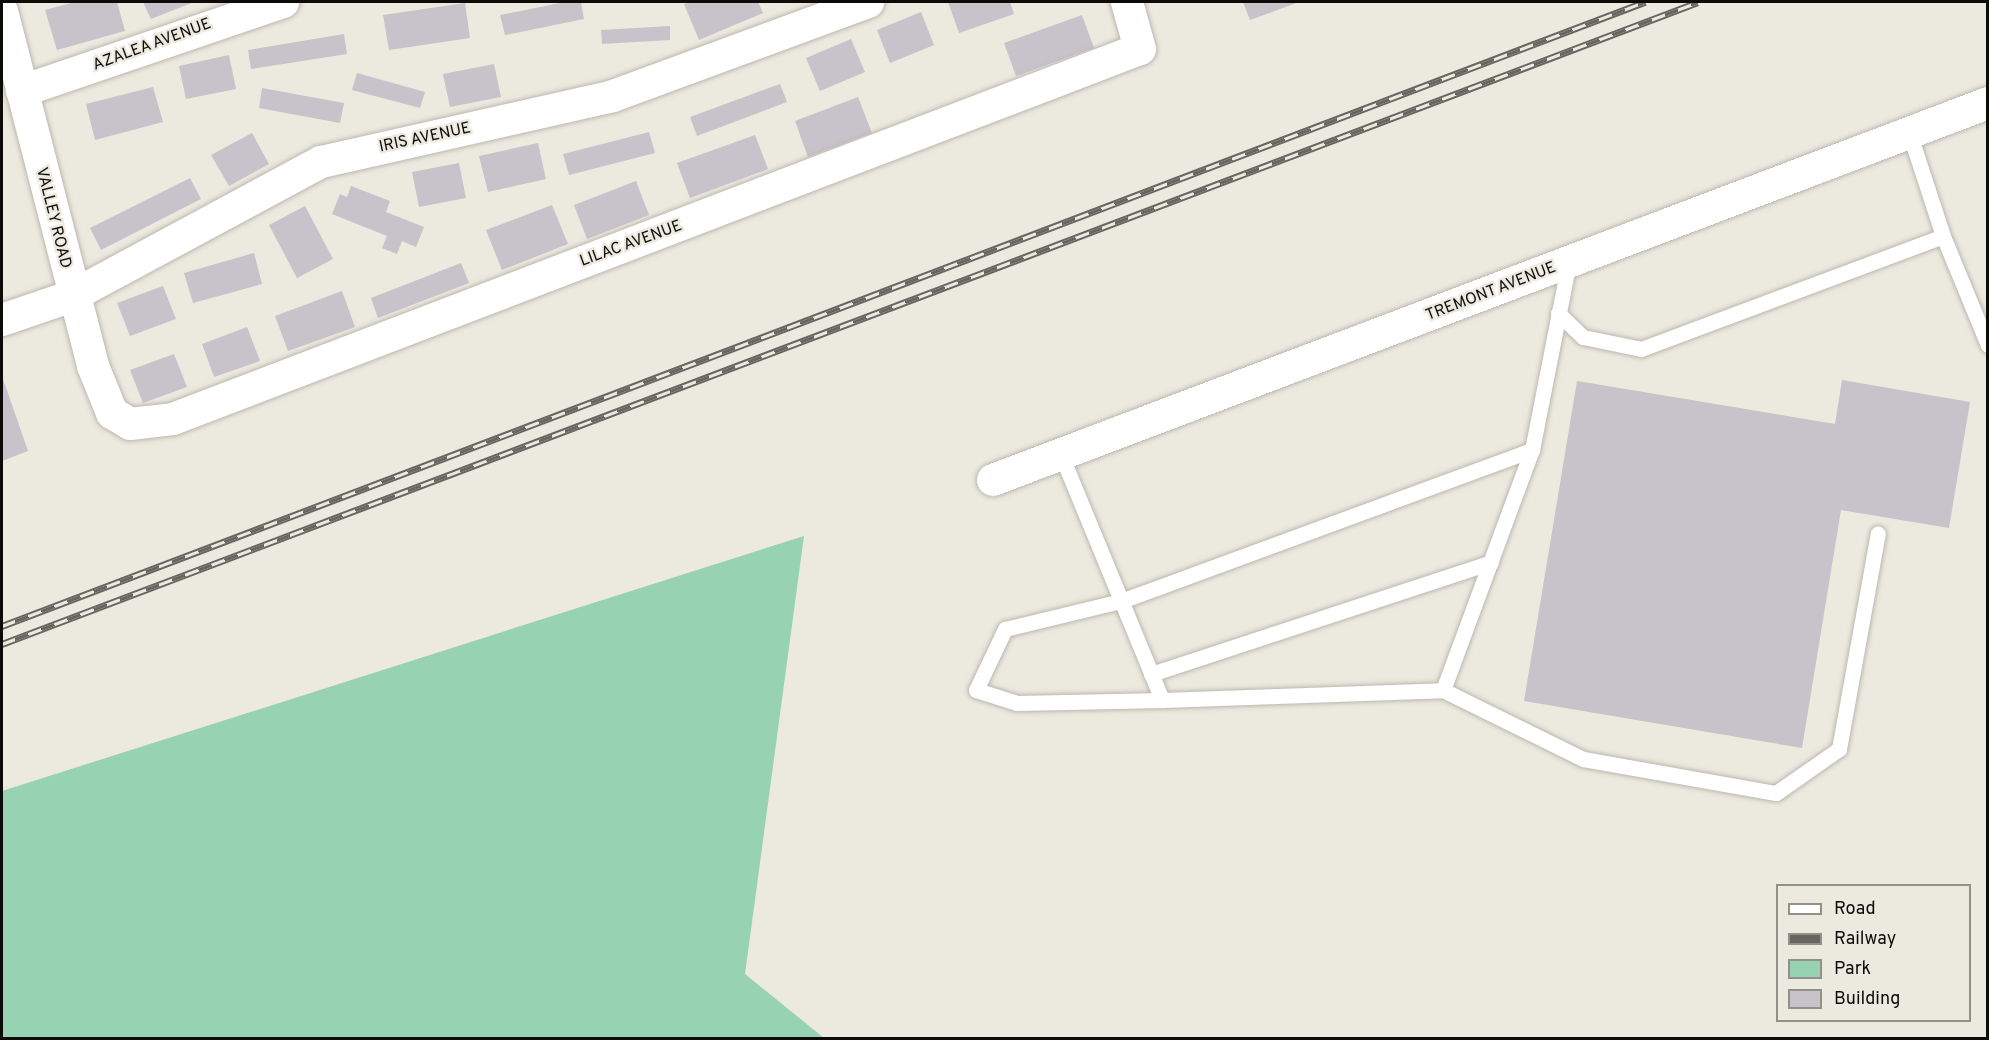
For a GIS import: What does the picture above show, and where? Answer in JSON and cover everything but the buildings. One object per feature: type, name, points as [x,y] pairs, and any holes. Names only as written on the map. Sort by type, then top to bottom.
[{"type":"street","name":"AZALEA AVENUE","points":[[22,91],[283,2]]},
{"type":"street","name":"IRIS AVENUE","points":[[2,320],[72,296],[321,162],[613,96],[868,2]]},
{"type":"street","name":"LILAC AVENUE","points":[[119,420],[142,424],[173,418],[1140,49],[1127,2]]},
{"type":"street","name":"VALLEY ROAD","points":[[2,11],[72,296],[93,366],[119,420]]},
{"type":"street","name":"TREMONT AVENUE","points":[[993,480],[1062,457],[1569,262],[1910,135],[1988,103]]},
{"type":"lane","points":[[1910,135],[1943,236],[1988,345]]},
{"type":"lane","points":[[1558,314],[1583,337],[1641,349],[1943,236]]},
{"type":"lane","points":[[1443,690],[1532,450],[1569,262]]},
{"type":"lane","points":[[1532,450],[1121,601],[1005,629],[976,690],[1017,703],[1443,690],[1582,759],[1776,793],[1839,749],[1878,533]]},
{"type":"lane","points":[[1062,457],[1162,700]]},
{"type":"lane","points":[[1151,674],[1491,562]]},
{"type":"green space","points":[[804,536],[745,974],[824,1038],[2,1038],[2,791]]},
{"type":"railway","points":[[2,626],[1645,2]]},
{"type":"railway","points":[[2,644],[1698,2]]}]
